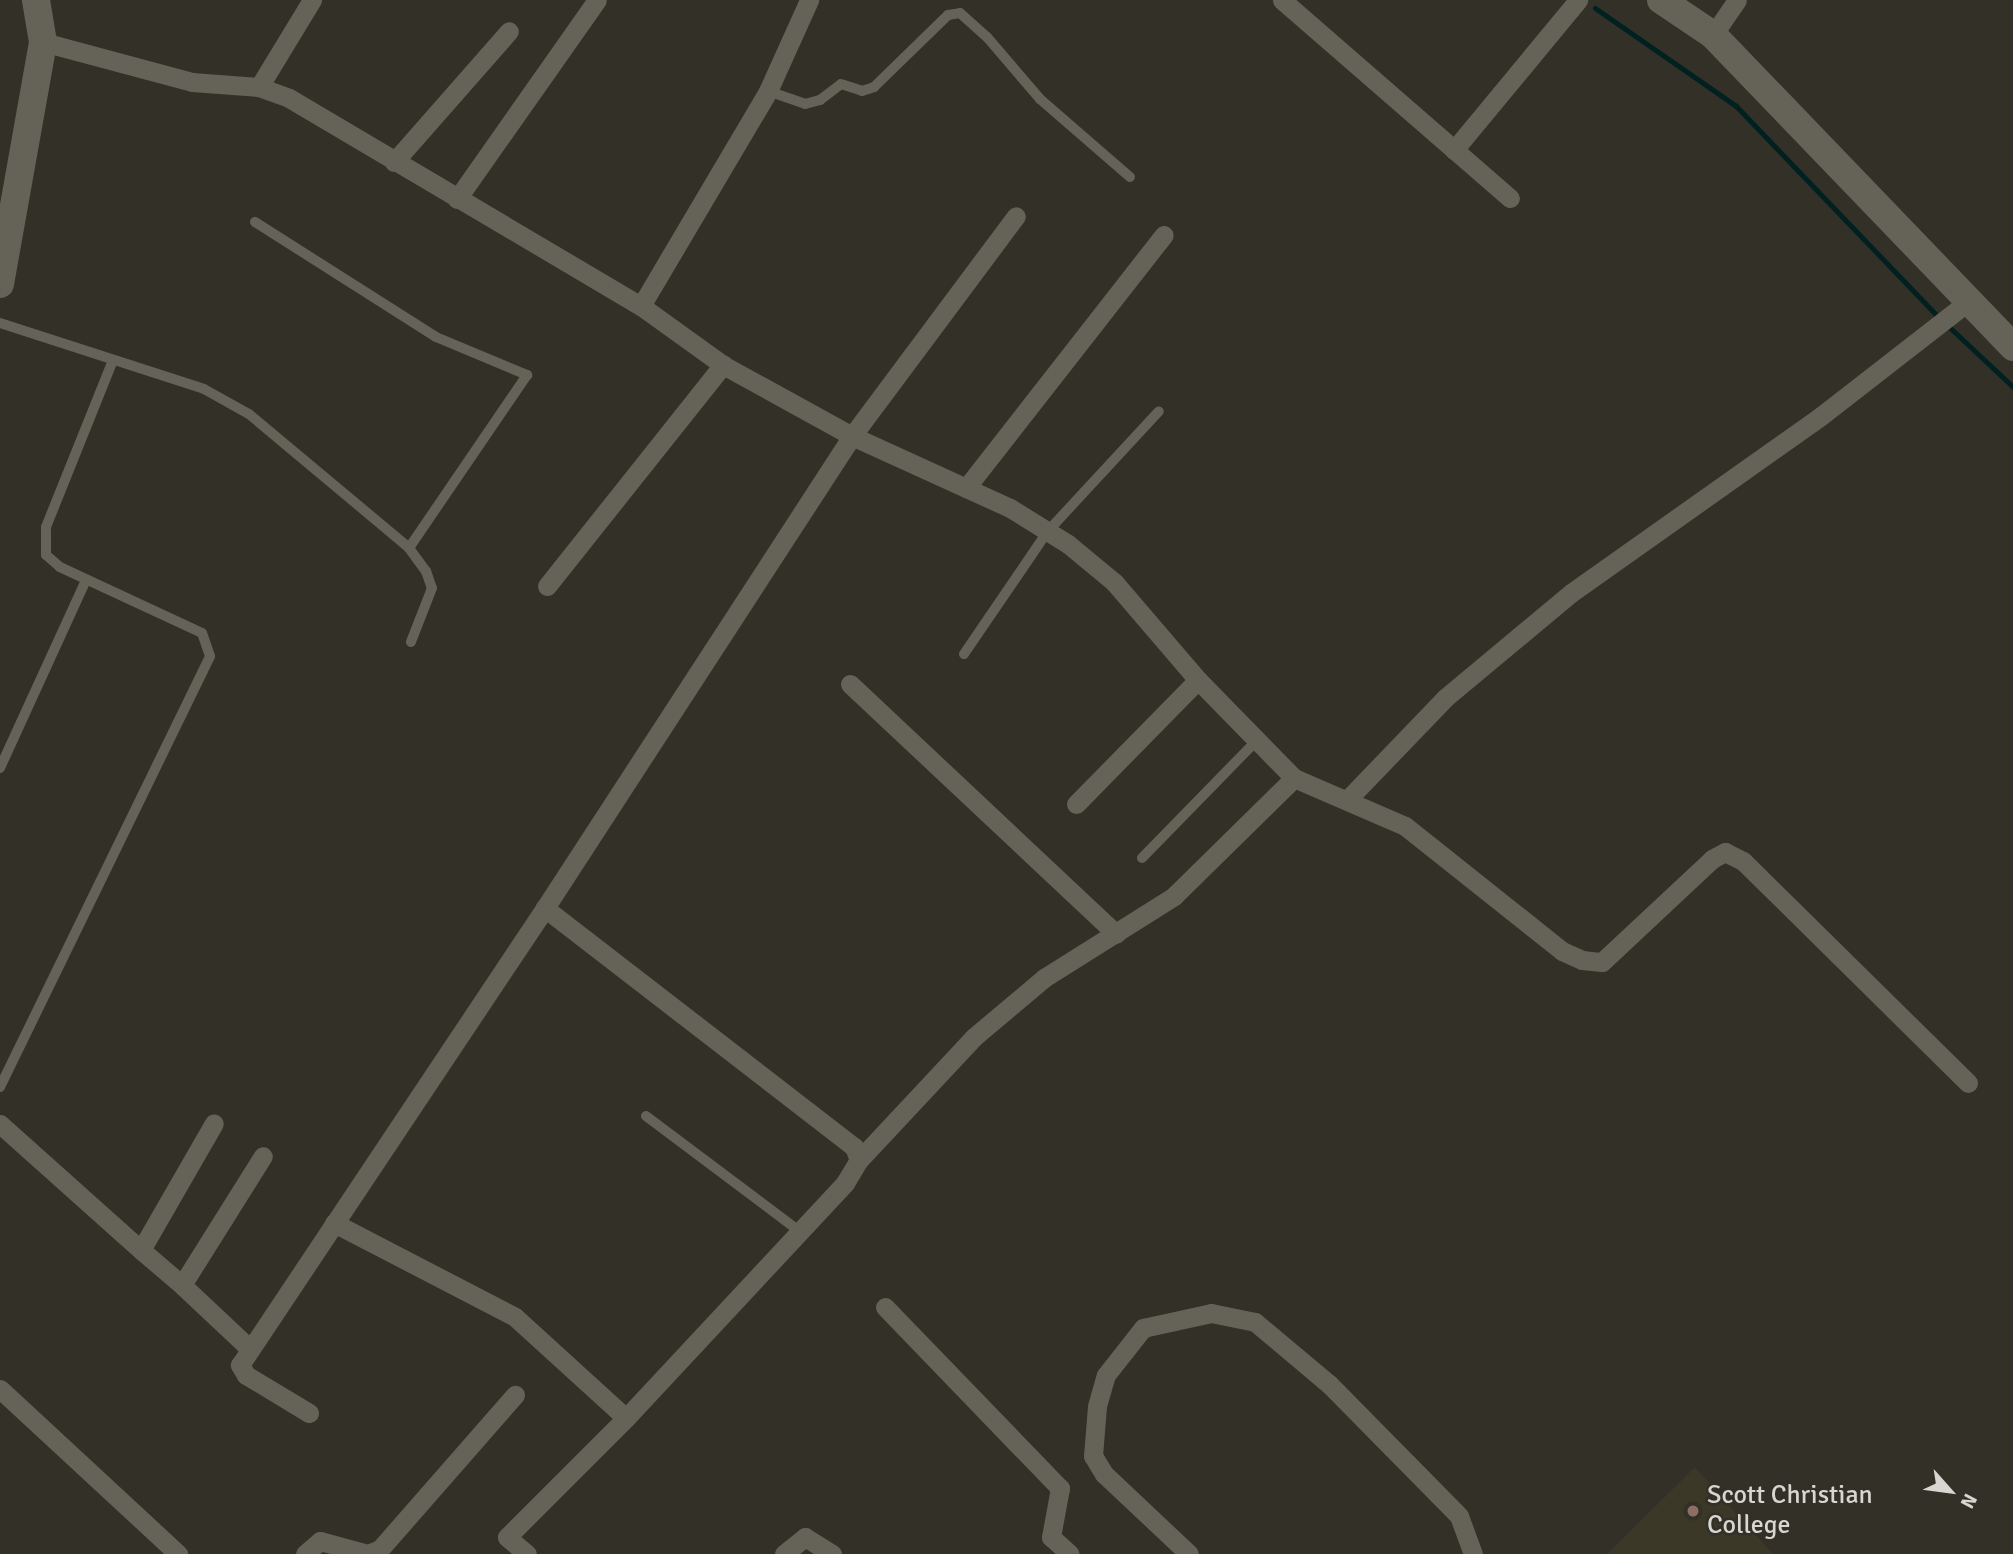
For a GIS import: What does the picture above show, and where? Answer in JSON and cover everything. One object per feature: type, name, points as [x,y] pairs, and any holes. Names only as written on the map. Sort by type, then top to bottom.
[{"type":"street","points":[[0,284],[43,43],[36,0]]},
{"type":"street","points":[[259,87],[312,0]]},
{"type":"street","points":[[457,199],[597,0]]},
{"type":"street","points":[[641,306],[768,91],[809,0]]},
{"type":"street","points":[[1282,0],[1510,198]]},
{"type":"street","points":[[1454,150],[1578,0]]},
{"type":"street","points":[[1661,0],[1713,35],[2013,347]]},
{"type":"street","points":[[1713,35],[1737,0]]},
{"type":"street","points":[[394,162],[509,31]]},
{"type":"street","points":[[43,43],[192,82],[259,87],[289,98],[641,306],[723,365],[852,436],[966,488],[1048,531],[1114,582],[1198,680],[1294,778],[1405,826],[1562,951],[1582,960],[1602,962],[1617,953],[1712,859],[1725,852],[1743,861],[1968,1083]]},
{"type":"street","points":[[309,1413],[240,1370],[249,1348],[545,908],[852,436],[1016,216]]},
{"type":"street","points":[[966,488],[1164,235]]},
{"type":"street","points":[[1348,800],[1445,698],[1571,593],[1821,416],[1970,300]]},
{"type":"street","points":[[547,586],[723,365]]},
{"type":"street","points":[[1076,804],[1198,680]]},
{"type":"street","points":[[850,684],[1116,934]]},
{"type":"street","points":[[527,1554],[507,1536],[626,1418],[845,1183],[859,1160],[974,1037],[1044,978],[1174,896],[1294,778]]},
{"type":"street","points":[[545,908],[854,1147],[859,1160]]},
{"type":"street","points":[[141,1250],[214,1123]]},
{"type":"street","points":[[0,1124],[249,1348]]},
{"type":"street","points":[[182,1285],[263,1157]]},
{"type":"street","points":[[334,1223],[514,1317],[626,1418]]},
{"type":"street","points":[[885,1307],[1060,1488],[1051,1537],[1070,1554]]},
{"type":"street","points":[[1189,1554],[1104,1474],[1093,1456],[1097,1406],[1106,1375],[1143,1328],[1210,1313],[1255,1322],[1329,1384],[1459,1516],[1472,1554]]},
{"type":"street","points":[[0,1389],[178,1554]]},
{"type":"street","points":[[305,1554],[320,1541],[368,1553],[380,1549],[515,1395]]},
{"type":"street","points":[[784,1554],[805,1537],[832,1554]]},
{"type":"lane","points":[[768,91],[805,104],[820,100],[841,84],[862,91],[874,87],[948,15],[960,13],[987,37],[1040,99],[1130,177]]},
{"type":"lane","points":[[255,222],[436,337],[527,376],[409,548]]},
{"type":"lane","points":[[0,323],[228,400],[409,548],[432,588],[411,642]]},
{"type":"lane","points":[[0,1087],[210,656],[202,633],[51,562],[43,545],[46,527],[113,360]]},
{"type":"lane","points":[[964,654],[1048,531],[1159,411]]},
{"type":"lane","points":[[0,768],[86,580]]},
{"type":"lane","points":[[1143,858],[1258,740]]},
{"type":"lane","points":[[646,1116],[799,1231]]},
{"type":"shaded area","name":"Scott Christian College","points":[[1695,1467],[1773,1554],[1607,1554]]},
{"type":"waterway","points":[[1595,8],[1736,106],[1939,318]]},
{"type":"waterway","points":[[1946,324],[2013,387]]},
{"type":"place","name":"Scott Christian College","points":[[1693,1511]]}]
